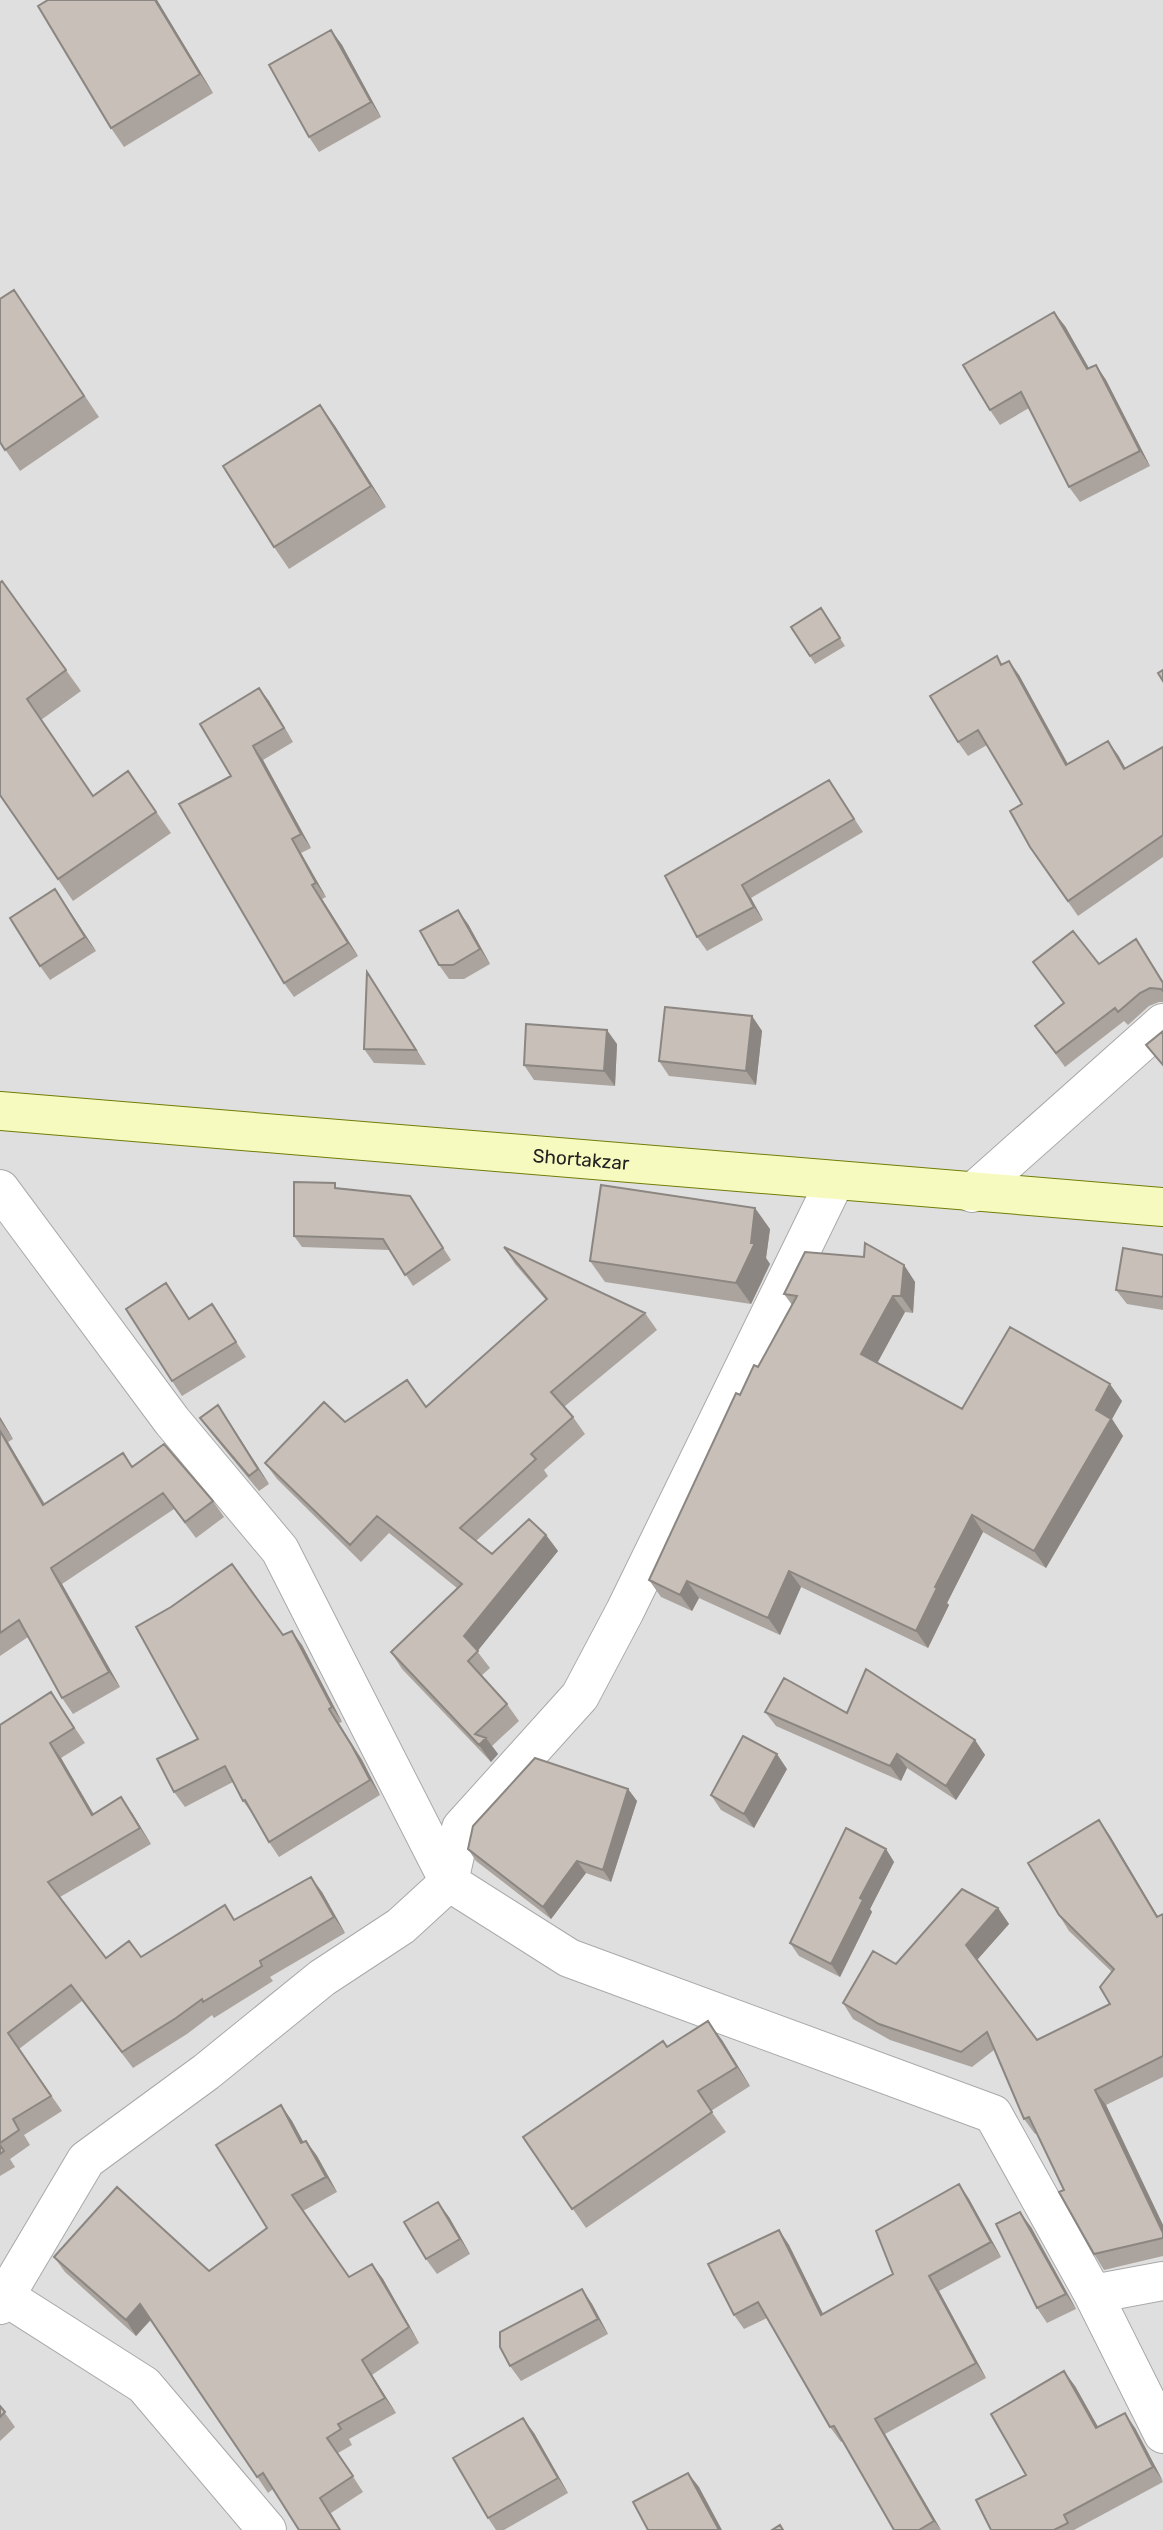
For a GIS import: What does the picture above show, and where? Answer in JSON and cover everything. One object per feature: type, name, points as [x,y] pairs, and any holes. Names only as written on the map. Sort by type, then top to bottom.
[{"type":"street","points":[[972,1193],[1163,1023]]},
{"type":"street","name":"Shortakzar","points":[[0,1111],[1163,1207]]},
{"type":"street","points":[[267,2530],[144,2385],[3,2301],[86,2161],[206,2072],[321,1978],[401,1926],[449,1882],[461,1828],[580,1696],[625,1611],[835,1181]]},
{"type":"street","points":[[0,1189],[172,1421],[280,1550],[449,1882],[569,1958],[993,2113],[1093,2294],[1163,2434]]},
{"type":"street","points":[[1093,2294],[1163,2281]]},
{"type":"shaded area","points":[[0,0],[1163,0],[1163,2530],[0,2530]]},
{"type":"building","points":[[48,0],[155,0],[200,74],[111,128],[38,6]]},
{"type":"building","points":[[331,30],[371,102],[309,137],[269,65]]},
{"type":"building","points":[[14,290],[84,396],[5,450],[0,442],[0,299]]},
{"type":"building","points":[[1054,312],[1087,369],[1096,365],[1140,451],[1069,487],[1021,392],[990,410],[963,365]]},
{"type":"building","points":[[320,405],[371,486],[274,547],[223,466]]},
{"type":"building","points":[[2,581],[66,670],[27,699],[93,796],[128,771],[156,812],[58,879],[0,795]]},
{"type":"building","points":[[821,608],[840,638],[810,656],[791,627]]},
{"type":"building","points":[[997,656],[1001,665],[1009,661],[1066,765],[1108,741],[1124,769],[1163,747],[1163,835],[1068,901],[1030,847],[1010,811],[1022,804],[978,730],[958,742],[930,696]]},
{"type":"building","points":[[259,688],[284,728],[253,746],[301,834],[292,839],[316,883],[312,885],[348,943],[284,983],[179,804],[231,776],[200,724]]},
{"type":"building","points":[[829,780],[854,819],[742,885],[754,907],[697,937],[665,876]]},
{"type":"building","points":[[55,889],[85,937],[40,966],[10,918]]},
{"type":"building","points":[[458,910],[480,949],[453,965],[439,965],[420,931]]},
{"type":"building","points":[[1073,931],[1099,964],[1136,939],[1163,983],[1163,991],[1150,988],[1140,993],[1118,1012],[1115,1008],[1056,1053],[1035,1026],[1064,1003],[1033,962]]},
{"type":"building","points":[[367,972],[416,1050],[364,1049]]},
{"type":"building","points":[[665,1007],[752,1016],[746,1071],[659,1061]]},
{"type":"building","points":[[526,1024],[607,1030],[604,1071],[524,1065]]},
{"type":"building","points":[[1163,1031],[1163,1065],[1146,1045]]},
{"type":"building","points":[[294,1182],[335,1183],[335,1188],[410,1196],[443,1248],[405,1275],[383,1239],[294,1236]]},
{"type":"building","points":[[601,1185],[755,1208],[751,1243],[755,1243],[736,1283],[590,1261]]},
{"type":"building","points":[[865,1243],[904,1265],[901,1296],[893,1296],[861,1354],[962,1409],[1010,1327],[1110,1384],[1096,1410],[1111,1419],[1034,1551],[972,1515],[916,1631],[789,1571],[768,1618],[687,1581],[680,1595],[649,1580],[736,1393],[740,1395],[754,1365],[758,1367],[797,1296],[784,1294],[805,1252],[864,1257]]},
{"type":"building","points":[[504,1247],[645,1313],[551,1392],[573,1417],[531,1454],[536,1459],[460,1528],[492,1554],[529,1519],[546,1535],[464,1636],[478,1651],[468,1661],[507,1704],[475,1734],[486,1738],[479,1745],[391,1652],[462,1584],[377,1516],[350,1545],[265,1463],[324,1402],[345,1422],[407,1380],[426,1407],[547,1299]]},
{"type":"building","points":[[1123,1248],[1163,1255],[1163,1297],[1116,1290]]},
{"type":"building","points":[[166,1283],[189,1319],[212,1304],[236,1342],[172,1381],[126,1309]]},
{"type":"building","points":[[218,1405],[258,1469],[249,1476],[200,1418]]},
{"type":"building","points":[[0,1431],[43,1505],[123,1453],[132,1467],[164,1444],[213,1501],[185,1522],[163,1493],[51,1568],[109,1672],[62,1698],[19,1620],[0,1633]]},
{"type":"building","points":[[232,1564],[283,1635],[292,1631],[332,1707],[329,1709],[370,1780],[269,1842],[225,1766],[174,1792],[157,1759],[198,1739],[136,1627],[171,1607]]},
{"type":"building","points":[[866,1669],[975,1740],[946,1786],[897,1754],[890,1766],[765,1712],[784,1678],[847,1713]]},
{"type":"building","points":[[51,1692],[74,1728],[50,1743],[92,1815],[121,1797],[140,1828],[48,1882],[106,1958],[129,1941],[141,1957],[225,1905],[234,1920],[311,1877],[334,1917],[260,1961],[262,1966],[203,2002],[202,1999],[122,2052],[71,1985],[8,2033],[51,2096],[13,2119],[19,2130],[0,2143],[0,1725]]},
{"type":"building","points":[[743,1736],[777,1754],[744,1814],[711,1795]]},
{"type":"building","points":[[535,1758],[628,1789],[603,1870],[577,1861],[543,1907],[468,1849],[473,1826]]},
{"type":"building","points":[[1099,1820],[1157,1917],[1163,1914],[1163,2056],[1095,2090],[1163,2238],[1094,2254],[1059,2192],[1064,2190],[1029,2117],[1024,2119],[987,2032],[961,2052],[879,2024],[843,2003],[873,1951],[896,1964],[962,1889],[998,1908],[966,1945],[1037,2040],[1110,2004],[1100,1987],[1114,1969],[1059,1915],[1028,1863]]},
{"type":"building","points":[[846,1828],[886,1849],[860,1898],[863,1900],[831,1964],[790,1943]]},
{"type":"building","points":[[708,2021],[737,2067],[698,2091],[712,2112],[572,2209],[523,2137],[663,2041],[667,2047]]},
{"type":"building","points":[[281,2105],[301,2143],[306,2141],[326,2177],[292,2195],[349,2277],[372,2264],[409,2327],[362,2360],[385,2398],[338,2424],[341,2429],[327,2438],[353,2476],[320,2498],[340,2530],[299,2530],[263,2473],[257,2477],[140,2304],[126,2320],[54,2257],[117,2187],[209,2271],[267,2228],[216,2145]]},
{"type":"building","points":[[959,2184],[991,2242],[929,2276],[976,2363],[875,2419],[934,2521],[919,2530],[894,2530],[834,2426],[830,2427],[758,2302],[734,2315],[708,2264],[779,2230],[821,2315],[893,2274],[876,2231]]},
{"type":"building","points":[[438,2202],[460,2239],[426,2259],[404,2222]]},
{"type":"building","points":[[1020,2212],[1066,2294],[1037,2308],[996,2224]]},
{"type":"building","points":[[582,2289],[598,2319],[510,2366],[500,2347],[500,2332]]},
{"type":"building","points":[[1064,2371],[1096,2428],[1125,2413],[1153,2467],[1064,2515],[1068,2523],[1054,2530],[991,2530],[976,2500],[1026,2475],[991,2414]]},
{"type":"building","points":[[523,2418],[558,2478],[488,2518],[453,2458]]},
{"type":"building","points":[[688,2473],[719,2530],[648,2530],[633,2502]]}]
